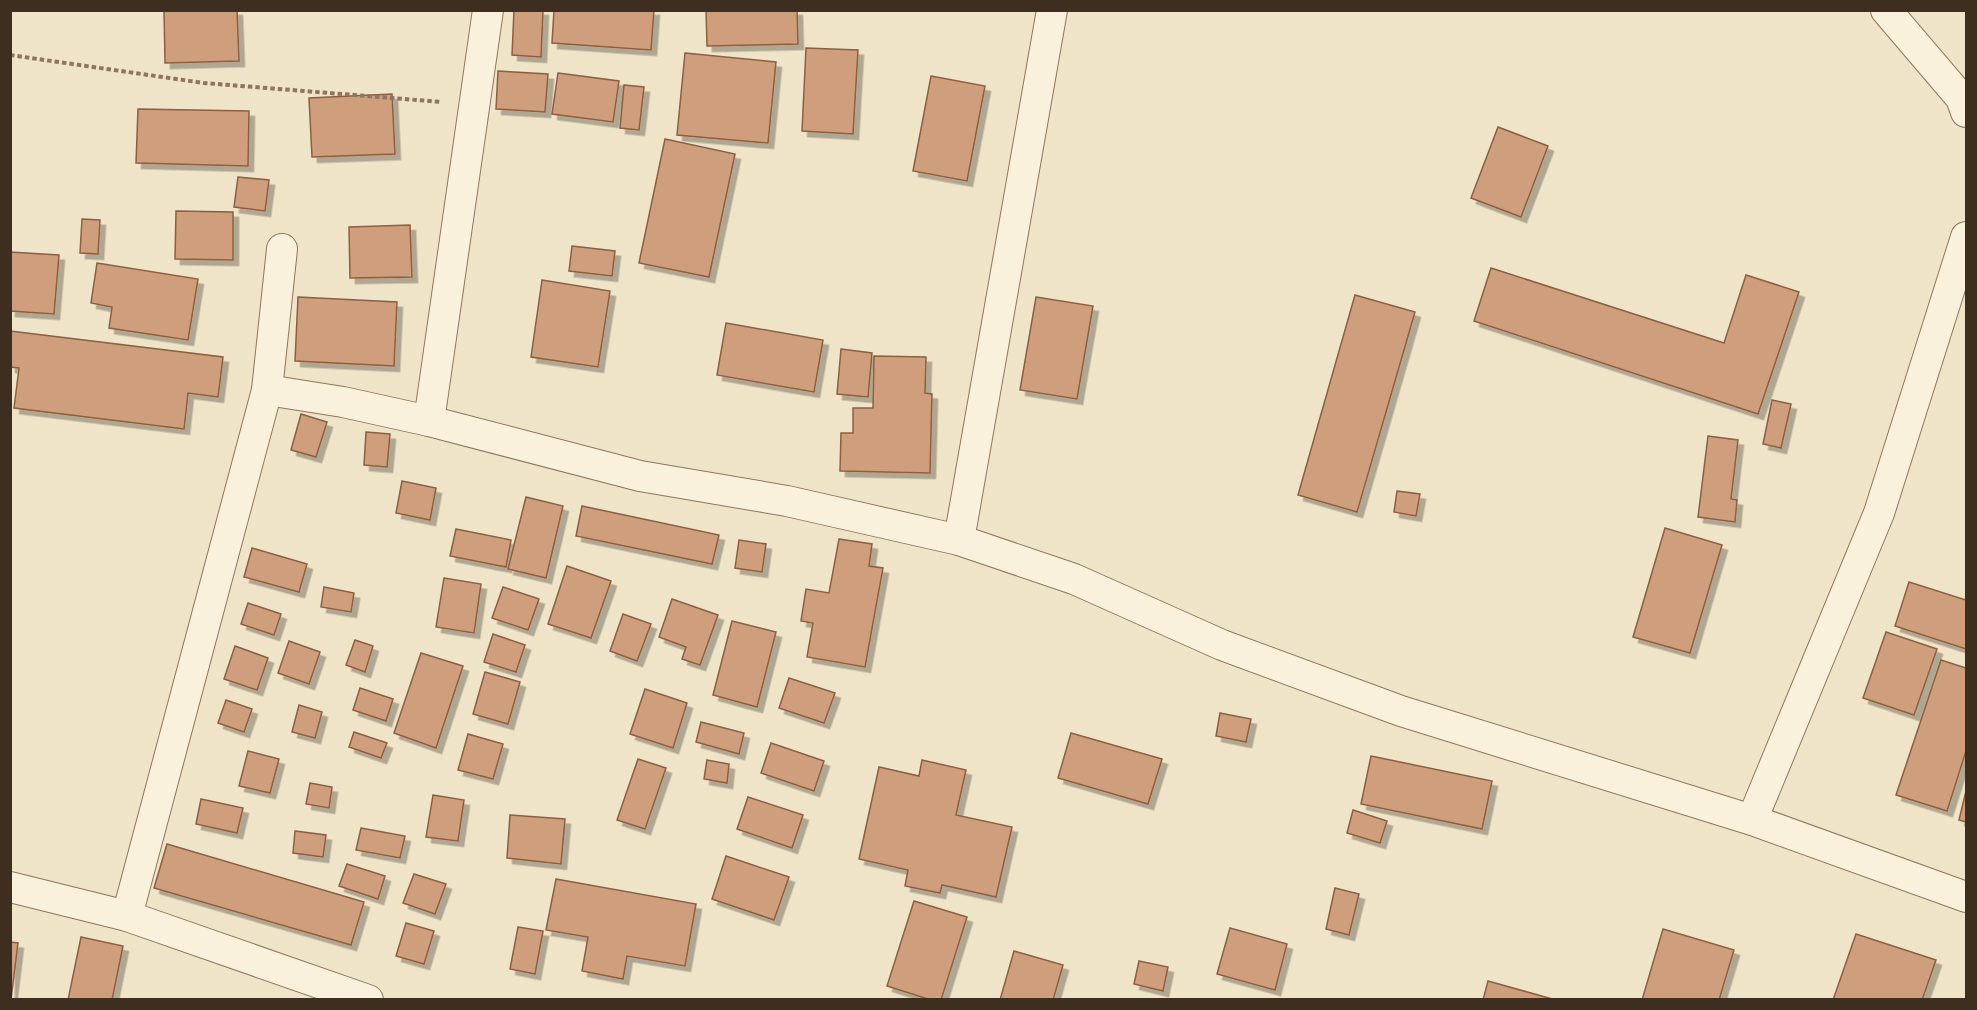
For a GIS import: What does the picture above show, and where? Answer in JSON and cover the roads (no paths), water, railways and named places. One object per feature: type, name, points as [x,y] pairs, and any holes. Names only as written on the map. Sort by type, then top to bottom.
[{"type":"street","points":[[429,421],[472,104],[488,10]]},
{"type":"street","points":[[959,540],[1052,10]]},
{"type":"street","points":[[1886,10],[1961,99],[1966,112]]},
{"type":"street","points":[[1752,820],[1879,513],[1966,237]]},
{"type":"street","points":[[127,916],[267,390],[282,249]]},
{"type":"street","points":[[267,390],[343,402],[429,421],[640,476],[787,501],[959,540],[1074,579],[1222,645],[1401,711],[1752,820],[1966,897]]},
{"type":"street","points":[[10,887],[127,916],[368,999]]}]
